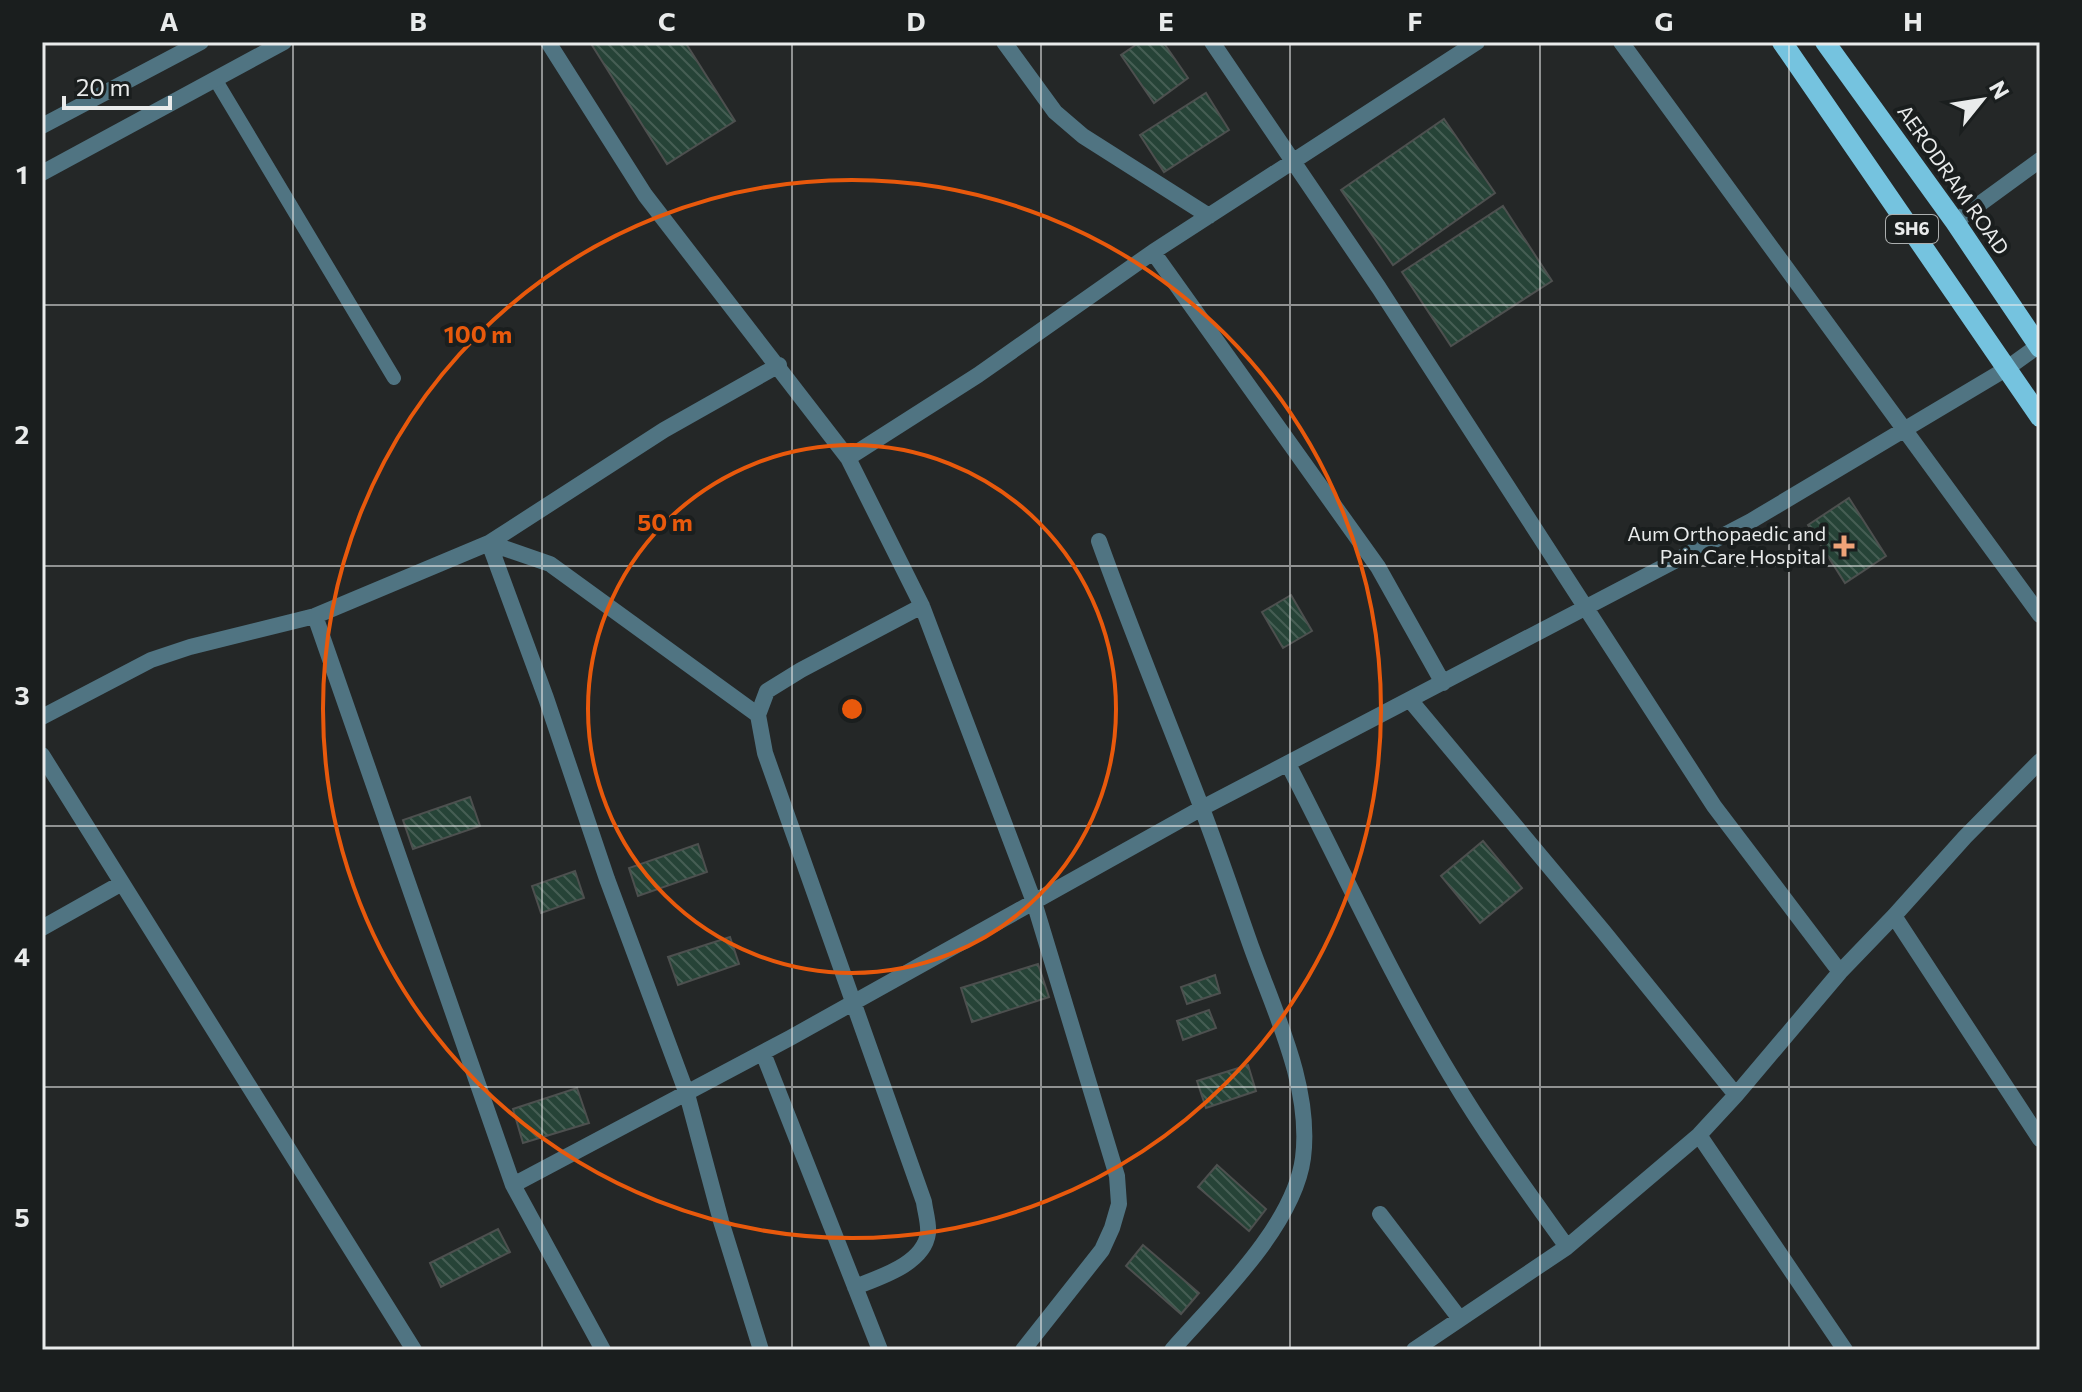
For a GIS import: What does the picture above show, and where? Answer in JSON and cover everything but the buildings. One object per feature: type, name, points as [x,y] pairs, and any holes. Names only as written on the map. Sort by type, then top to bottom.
[{"type":"main road","name":"SH6","points":[[1782,42],[2040,417]]},
{"type":"main road","name":"AERODRAM ROAD","points":[[1825,42],[1955,222],[2039,347]]},
{"type":"street","points":[[42,126],[201,42]]},
{"type":"street","points":[[42,173],[284,42]]},
{"type":"street","points":[[548,42],[645,195],[848,458],[922,606],[1034,902],[1117,1176],[1119,1204],[1102,1250],[1023,1350]]},
{"type":"street","points":[[1004,42],[1055,112],[1083,136],[1209,216]]},
{"type":"street","points":[[1212,42],[1379,288],[1714,806],[1840,972]]},
{"type":"street","points":[[848,458],[978,375],[1153,252],[1477,42]]},
{"type":"street","points":[[1621,42],[2040,615]]},
{"type":"street","points":[[1955,222],[2040,160]]},
{"type":"street","points":[[1153,252],[1378,567],[1443,683]]},
{"type":"street","points":[[513,1185],[763,1053],[1202,808],[1751,521],[2039,347]]},
{"type":"street","points":[[42,717],[151,660],[190,647],[315,616],[489,543],[664,430],[779,365]]},
{"type":"street","points":[[1099,541],[1202,808],[1288,1045],[1303,1113],[1303,1158],[1294,1190],[1278,1223],[1259,1250],[1172,1350]]},
{"type":"street","points":[[489,543],[550,564],[758,715]]},
{"type":"street","points":[[489,543],[546,698],[607,879],[687,1094],[721,1221],[761,1350]]},
{"type":"street","points":[[855,1287],[916,1258],[928,1235],[924,1202],[765,753],[758,715],[767,691],[922,606]]},
{"type":"street","points":[[315,616],[513,1185],[603,1350]]},
{"type":"street","points":[[1410,700],[1736,1095]]},
{"type":"street","points":[[42,755],[414,1350]]},
{"type":"street","points":[[1414,1350],[1567,1247],[1699,1135],[1840,972],[2040,761]]},
{"type":"street","points":[[1288,764],[1392,971],[1451,1077],[1567,1247]]},
{"type":"street","points":[[42,928],[122,883]]},
{"type":"street","points":[[1894,916],[2040,1139]]},
{"type":"street","points":[[763,1053],[880,1350]]},
{"type":"street","points":[[1699,1135],[1845,1350]]},
{"type":"street","points":[[1380,1214],[1460,1319]]},
{"type":"lane","points":[[215,79],[394,378]]},
{"type":"place","name":"Aum Orthopaedic and Pain Care Hospital","points":[[1844,546]]}]
